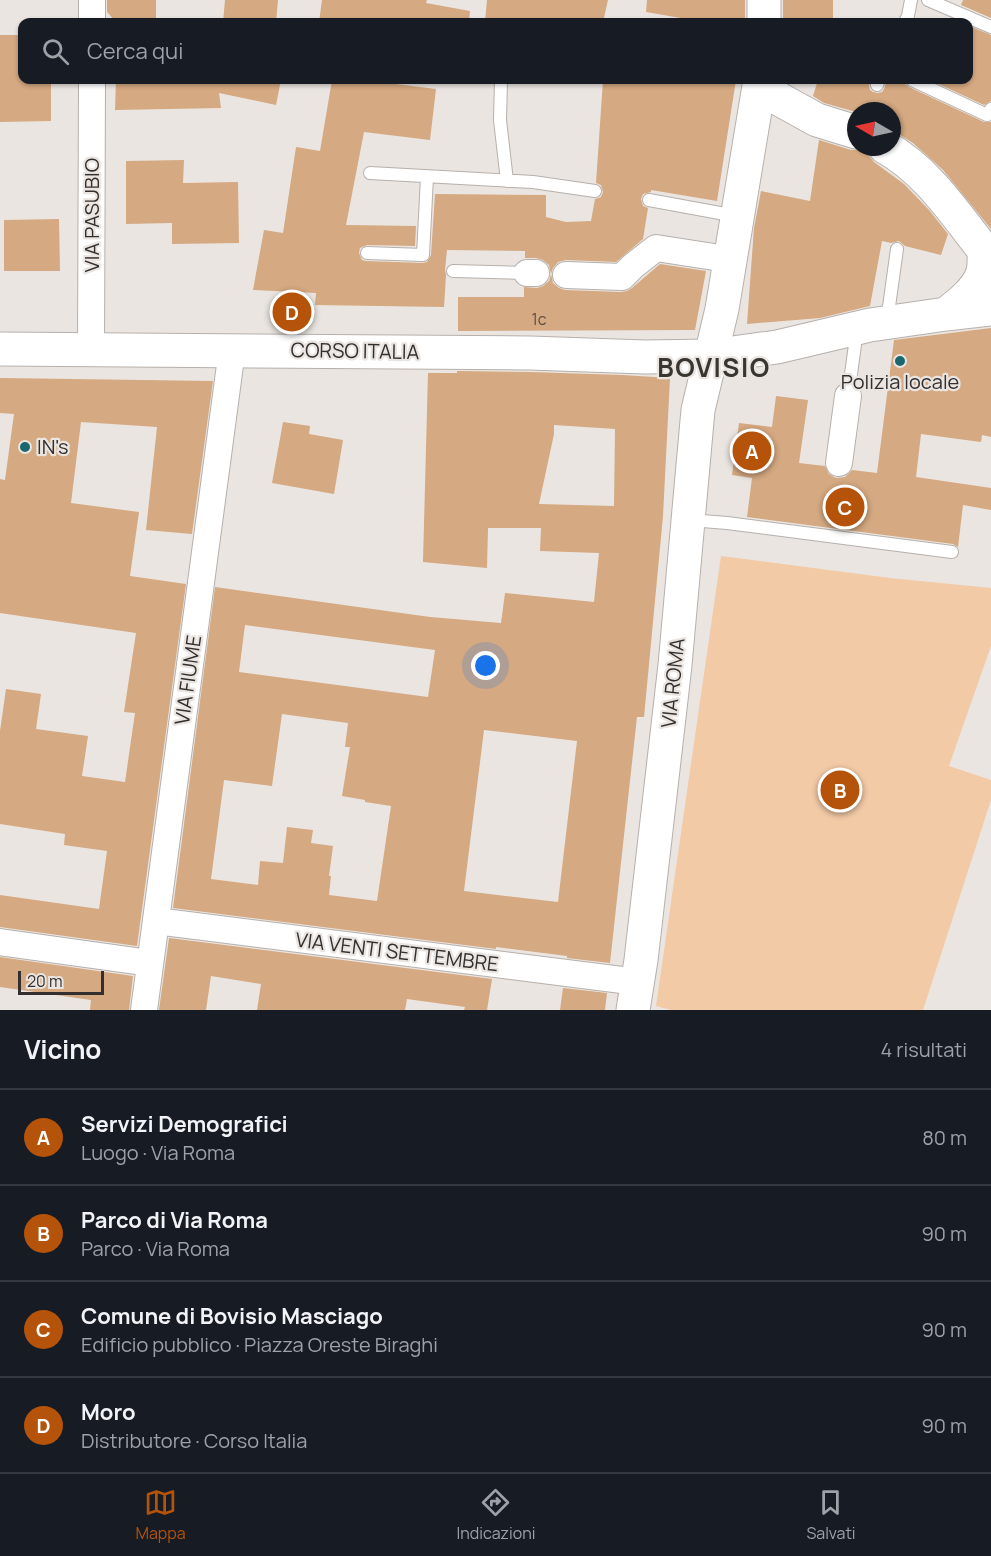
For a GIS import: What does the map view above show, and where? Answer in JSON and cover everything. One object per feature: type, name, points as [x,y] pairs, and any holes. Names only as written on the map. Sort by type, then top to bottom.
[{"type":"street","points":[[92,0],[92,18]]},
{"type":"street","points":[[764,0],[764,18]]},
{"type":"street","name":"VIA PASUBIO","points":[[92,84],[92,350]]},
{"type":"street","name":"VIA ROMA","points":[[635,996],[675,665],[698,410],[722,309],[760,84]]},
{"type":"street","points":[[762,84],[779,99],[817,120],[847,127]]},
{"type":"street","points":[[901,156],[932,186],[988,255],[982,275],[976,284],[961,303],[946,314]]},
{"type":"street","points":[[566,275],[622,277],[656,248],[714,257]]},
{"type":"street","name":"CORSO ITALIA","points":[[0,349],[531,348],[645,357],[711,356],[777,347],[872,325],[991,309]]},
{"type":"street","name":"VIA FIUME","points":[[144,1010],[232,350]]},
{"type":"street","points":[[839,463],[848,396]]},
{"type":"street","name":"VIA VENTI SETTEMBRE","points":[[156,921],[635,996]]},
{"type":"street","points":[[0,942],[150,963]]},
{"type":"lane","points":[[907,18],[911,0]]},
{"type":"lane","points":[[928,0],[970,18]]},
{"type":"lane","points":[[973,19],[991,27]]},
{"type":"lane","points":[[501,84],[500,120],[507,181]]},
{"type":"lane","points":[[921,84],[987,115],[991,109]]},
{"type":"lane","points":[[370,173],[533,182],[595,191]]},
{"type":"lane","points":[[367,253],[423,255],[427,177]]},
{"type":"lane","points":[[649,200],[737,217]]},
{"type":"lane","points":[[848,396],[897,249]]},
{"type":"lane","points":[[453,271],[532,276]]},
{"type":"lane","points":[[689,520],[952,552]]},
{"type":"shaded area","points":[[721,556],[890,578],[991,588],[991,646],[949,766],[991,780],[991,800],[923,1010],[671,1010],[656,1006]]},
{"type":"building","points":[[107,0],[156,0],[156,18],[112,18],[107,12]]},
{"type":"building","points":[[225,0],[278,0],[276,18],[223,18]]},
{"type":"building","points":[[322,0],[427,0],[426,3],[470,11],[469,18],[320,18]]},
{"type":"building","points":[[487,0],[608,0],[604,18],[485,18]]},
{"type":"building","points":[[647,0],[745,0],[745,18],[680,18],[646,12]]},
{"type":"building","points":[[783,0],[833,0],[833,18],[783,18]]},
{"type":"building","points":[[963,0],[991,0],[991,18],[961,5]]},
{"type":"building","points":[[973,28],[991,35],[991,101],[984,105],[939,84],[973,84]]},
{"type":"building","points":[[0,35],[18,35],[18,84],[51,84],[51,121],[0,122]]},
{"type":"building","points":[[116,84],[280,84],[276,105],[219,93],[221,108],[115,110]]},
{"type":"building","points":[[331,84],[395,84],[436,89],[430,140],[364,132],[346,225],[416,226],[415,246],[367,245],[360,248],[359,253],[362,260],[366,261],[423,263],[427,262],[431,255],[435,194],[546,195],[546,217],[566,222],[591,221],[595,199],[601,197],[603,192],[601,185],[596,183],[603,84],[735,84],[717,201],[651,190],[643,194],[641,199],[643,206],[648,208],[643,239],[616,262],[566,260],[558,262],[551,274],[549,265],[543,260],[525,258],[525,251],[447,250],[444,307],[315,305],[316,293],[253,290],[264,230],[283,233],[296,147],[320,151]]},
{"type":"building","points":[[817,84],[869,84],[870,90],[878,93],[882,92],[886,84],[905,84],[984,122],[991,122],[991,229],[943,170],[913,143],[901,136],[901,102],[847,102],[847,109],[824,103],[813,96]]},
{"type":"building","points":[[819,140],[847,149],[847,156],[869,156],[904,184],[948,234],[941,255],[905,246],[899,241],[891,243],[882,241],[870,306],[820,318],[747,324],[754,228],[761,191],[810,201]]},
{"type":"building","points":[[184,160],[183,183],[238,182],[239,243],[172,244],[172,223],[126,224],[126,161]]},
{"type":"building","points":[[59,219],[60,271],[4,271],[4,220]]},
{"type":"building","points":[[660,264],[706,271],[695,330],[458,331],[458,297],[524,297],[524,287],[543,286],[549,281],[551,274],[553,283],[565,290],[621,292],[632,288]]},
{"type":"building","points":[[991,328],[991,437],[982,435],[981,442],[921,434],[916,477],[991,488],[991,510],[963,505],[958,547],[953,544],[747,517],[752,478],[732,475],[739,423],[772,427],[776,396],[808,400],[799,463],[825,466],[829,474],[836,478],[845,477],[852,470],[877,473],[894,340]]},
{"type":"building","points":[[457,371],[530,372],[670,378],[663,516],[644,717],[637,717],[610,963],[173,908],[215,587],[430,617],[501,623],[505,593],[594,602],[599,553],[540,551],[541,528],[488,528],[487,568],[423,562],[428,373],[457,373]],"holes":[[[554,425],[615,429],[614,506],[539,504]],[[245,625],[435,650],[428,697],[239,672]],[[282,714],[348,723],[345,747],[350,747],[342,796],[391,806],[377,901],[329,895],[333,846],[311,843],[313,830],[287,827],[283,863],[260,861],[258,885],[211,879],[224,780],[272,786]],[[484,730],[577,741],[558,902],[464,891]]]},
{"type":"building","points":[[0,378],[213,381],[192,534],[146,530],[157,427],[81,422],[71,503],[139,512],[130,576],[186,584],[137,946],[0,927],[0,895],[99,909],[107,851],[64,845],[65,834],[0,824],[0,731],[6,689],[41,694],[36,729],[88,736],[82,776],[125,782],[135,713],[124,712],[136,633],[0,613],[0,479],[5,480],[14,414],[0,413]]},
{"type":"building","points":[[283,422],[310,426],[309,434],[343,440],[334,494],[272,483]]},
{"type":"building","points":[[169,938],[492,979],[487,1010],[464,1010],[465,1007],[407,999],[405,1010],[257,1010],[261,984],[211,976],[206,1010],[159,1010]]},
{"type":"building","points":[[0,957],[133,976],[129,1010],[90,1010],[91,1000],[0,987]]},
{"type":"building","points":[[563,988],[607,993],[605,1010],[560,1010]]},
{"type":"place","name":"Moro","points":[[292,312]]},
{"type":"place","name":"Polizia locale","points":[[900,361]]},
{"type":"place","name":"IN's","points":[[25,447]]},
{"type":"place","name":"Servizi Demografici","points":[[752,451]]},
{"type":"place","name":"Comune di Bovisio Masciago","points":[[845,507]]},
{"type":"place","name":"Parco di Via Roma","points":[[840,790]]},
{"type":"district","name":"BOVISIO","points":[[714,368]]}]
